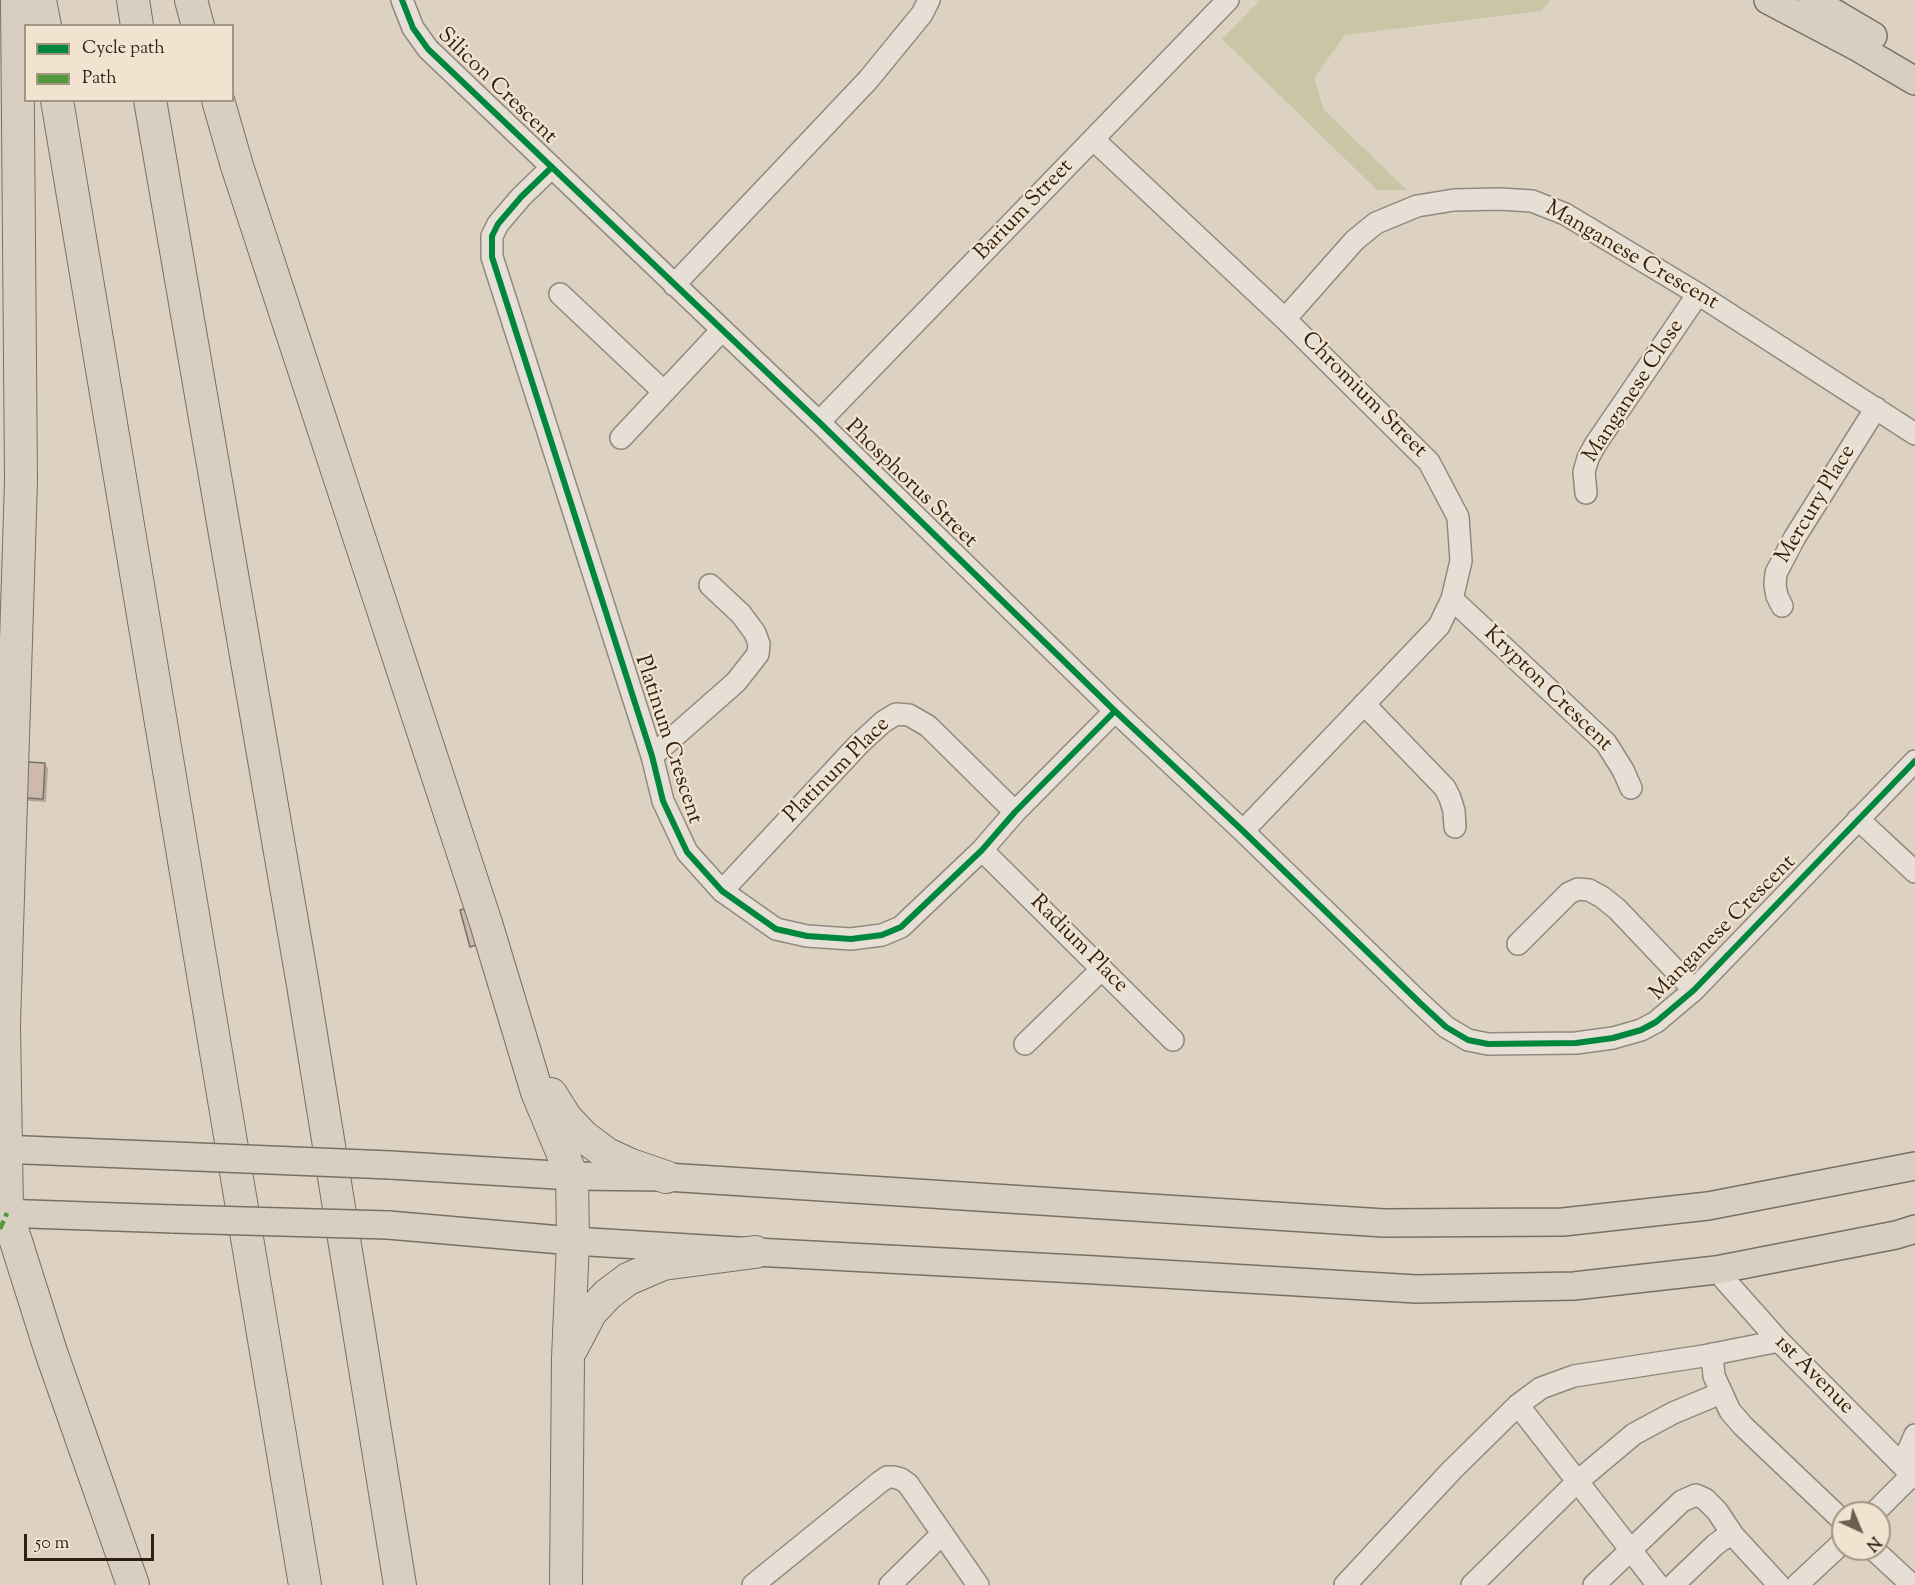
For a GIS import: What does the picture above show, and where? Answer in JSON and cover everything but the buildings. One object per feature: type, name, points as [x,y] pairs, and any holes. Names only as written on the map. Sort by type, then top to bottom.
[{"type":"highway","points":[[17,0],[21,481],[2,1032],[4,1213],[133,1585]]},
{"type":"highway","points":[[40,0],[45,24]]},
{"type":"highway","points":[[133,0],[137,24]]},
{"type":"highway","points":[[190,0],[197,24]]},
{"type":"highway","points":[[57,102],[305,1585]]},
{"type":"highway","points":[[150,102],[302,974],[400,1585]]},
{"type":"highway","points":[[219,102],[237,166],[486,923],[537,1092],[572,1176],[573,1241],[568,1358],[566,1585]]},
{"type":"highway","points":[[526,1055],[566,1118],[583,1136],[607,1154],[666,1177]]},
{"type":"highway","points":[[568,1358],[591,1312],[608,1294],[628,1279],[663,1264],[755,1252]]},
{"type":"highway","points":[[0,1272],[15,1289],[51,1352]]},
{"type":"main road","points":[[1768,0],[1859,48],[1915,81]]},
{"type":"main road","points":[[1812,0],[1915,61]]},
{"type":"main road","points":[[3,1149],[390,1165],[572,1176],[666,1177],[1384,1223],[1563,1222],[1707,1206],[1915,1166]]},
{"type":"main road","points":[[4,1213],[388,1225],[573,1241],[1416,1289],[1574,1286],[1716,1270],[1896,1235],[1915,1229]]},
{"type":"street","name":"Silicon Crescent","points":[[402,0],[413,28],[428,49],[552,167]]},
{"type":"street","points":[[674,285],[868,80],[922,14],[930,0]]},
{"type":"street","name":"Barium Street","points":[[819,422],[1228,0]]},
{"type":"street","name":"Chromium Street","points":[[1094,140],[1286,319],[1430,462],[1458,517],[1461,561],[1452,599],[1439,626],[1243,831]]},
{"type":"street","name":"Phosphorus Street","points":[[552,167],[819,422],[1115,711],[1243,831]]},
{"type":"street","name":"Platinum Crescent","points":[[552,167],[520,197],[498,224],[492,236],[492,257],[652,756],[663,801],[687,852],[722,891],[776,929],[807,936],[851,939],[882,935],[902,927],[982,850],[1115,711]]},
{"type":"street","name":"Manganese Crescent","points":[[1286,319],[1355,240],[1376,223],[1417,206],[1454,200],[1532,201],[1565,214],[1698,294],[1915,434]]},
{"type":"street","points":[[560,294],[664,392]]},
{"type":"street","name":"Manganese Close","points":[[1586,493],[1584,472],[1592,452],[1698,294]]},
{"type":"street","points":[[621,438],[722,330]]},
{"type":"street","name":"Mercury Place","points":[[1782,606],[1775,585],[1776,573],[1795,537],[1876,408]]},
{"type":"street","points":[[652,756],[736,682],[758,654],[759,644],[755,633],[741,614],[710,585]]},
{"type":"street","name":"Krypton Crescent","points":[[1452,599],[1606,743],[1631,788]]},
{"type":"street","points":[[1364,704],[1444,788],[1454,811],[1455,827]]},
{"type":"street","name":"Platinum Place","points":[[722,891],[859,744],[896,714],[909,715],[928,726],[1016,812]]},
{"type":"street","name":"Manganese Crescent","points":[[1243,831],[1446,1027],[1468,1040],[1488,1044],[1576,1043],[1613,1038],[1641,1030],[1656,1022],[1694,990],[1915,762]]},
{"type":"street","points":[[1858,819],[1915,872]]},
{"type":"street","name":"Radium Place","points":[[982,850],[1173,1040]]},
{"type":"street","points":[[1518,944],[1569,893],[1578,889],[1589,890],[1617,909],[1694,990]]},
{"type":"street","points":[[1026,1044],[1102,969]]},
{"type":"street","name":"1st Avenue","points":[[1716,1270],[1779,1341],[1910,1473]]},
{"type":"street","points":[[1345,1585],[1452,1470],[1518,1405],[1541,1388],[1574,1376],[1779,1341]]},
{"type":"street","points":[[1712,1354],[1714,1376],[1730,1411],[1831,1510]]},
{"type":"street","points":[[1472,1585],[1578,1481],[1635,1434],[1652,1423],[1721,1393]]},
{"type":"street","points":[[1518,1405],[1658,1585]]},
{"type":"street","points":[[1885,1501],[1910,1473],[1915,1435]]},
{"type":"street","points":[[763,1582],[888,1477],[901,1479],[908,1484],[941,1535],[978,1585]]},
{"type":"street","points":[[1594,1585],[1682,1501],[1696,1496],[1705,1499],[1717,1511],[1733,1535],[1779,1585]]},
{"type":"street","points":[[890,1585],[941,1535]]},
{"type":"street","points":[[1673,1585],[1715,1545],[1733,1535]]},
{"type":"street","points":[[1797,1585],[1831,1553]]},
{"type":"street","points":[[1886,1561],[1912,1585]]},
{"type":"shaded area","points":[[1260,0],[1551,0],[1541,11],[1345,35],[1314,78],[1324,110],[1407,190],[1377,190],[1222,39]]},
{"type":"marked path","points":[[0,1229],[7,1213]]},
{"type":"cycle path","points":[[402,0],[413,28],[428,49],[819,422],[1115,711],[1243,831],[1420,1003],[1446,1027],[1468,1040],[1488,1044],[1576,1043],[1613,1038],[1641,1030],[1656,1022],[1694,990],[1915,761]]},
{"type":"cycle path","points":[[552,167],[521,197],[498,224],[492,236],[492,257],[652,756],[663,801],[687,852],[722,891],[776,929],[807,936],[851,939],[882,935],[901,927],[982,850],[1015,812],[1115,711]]}]
